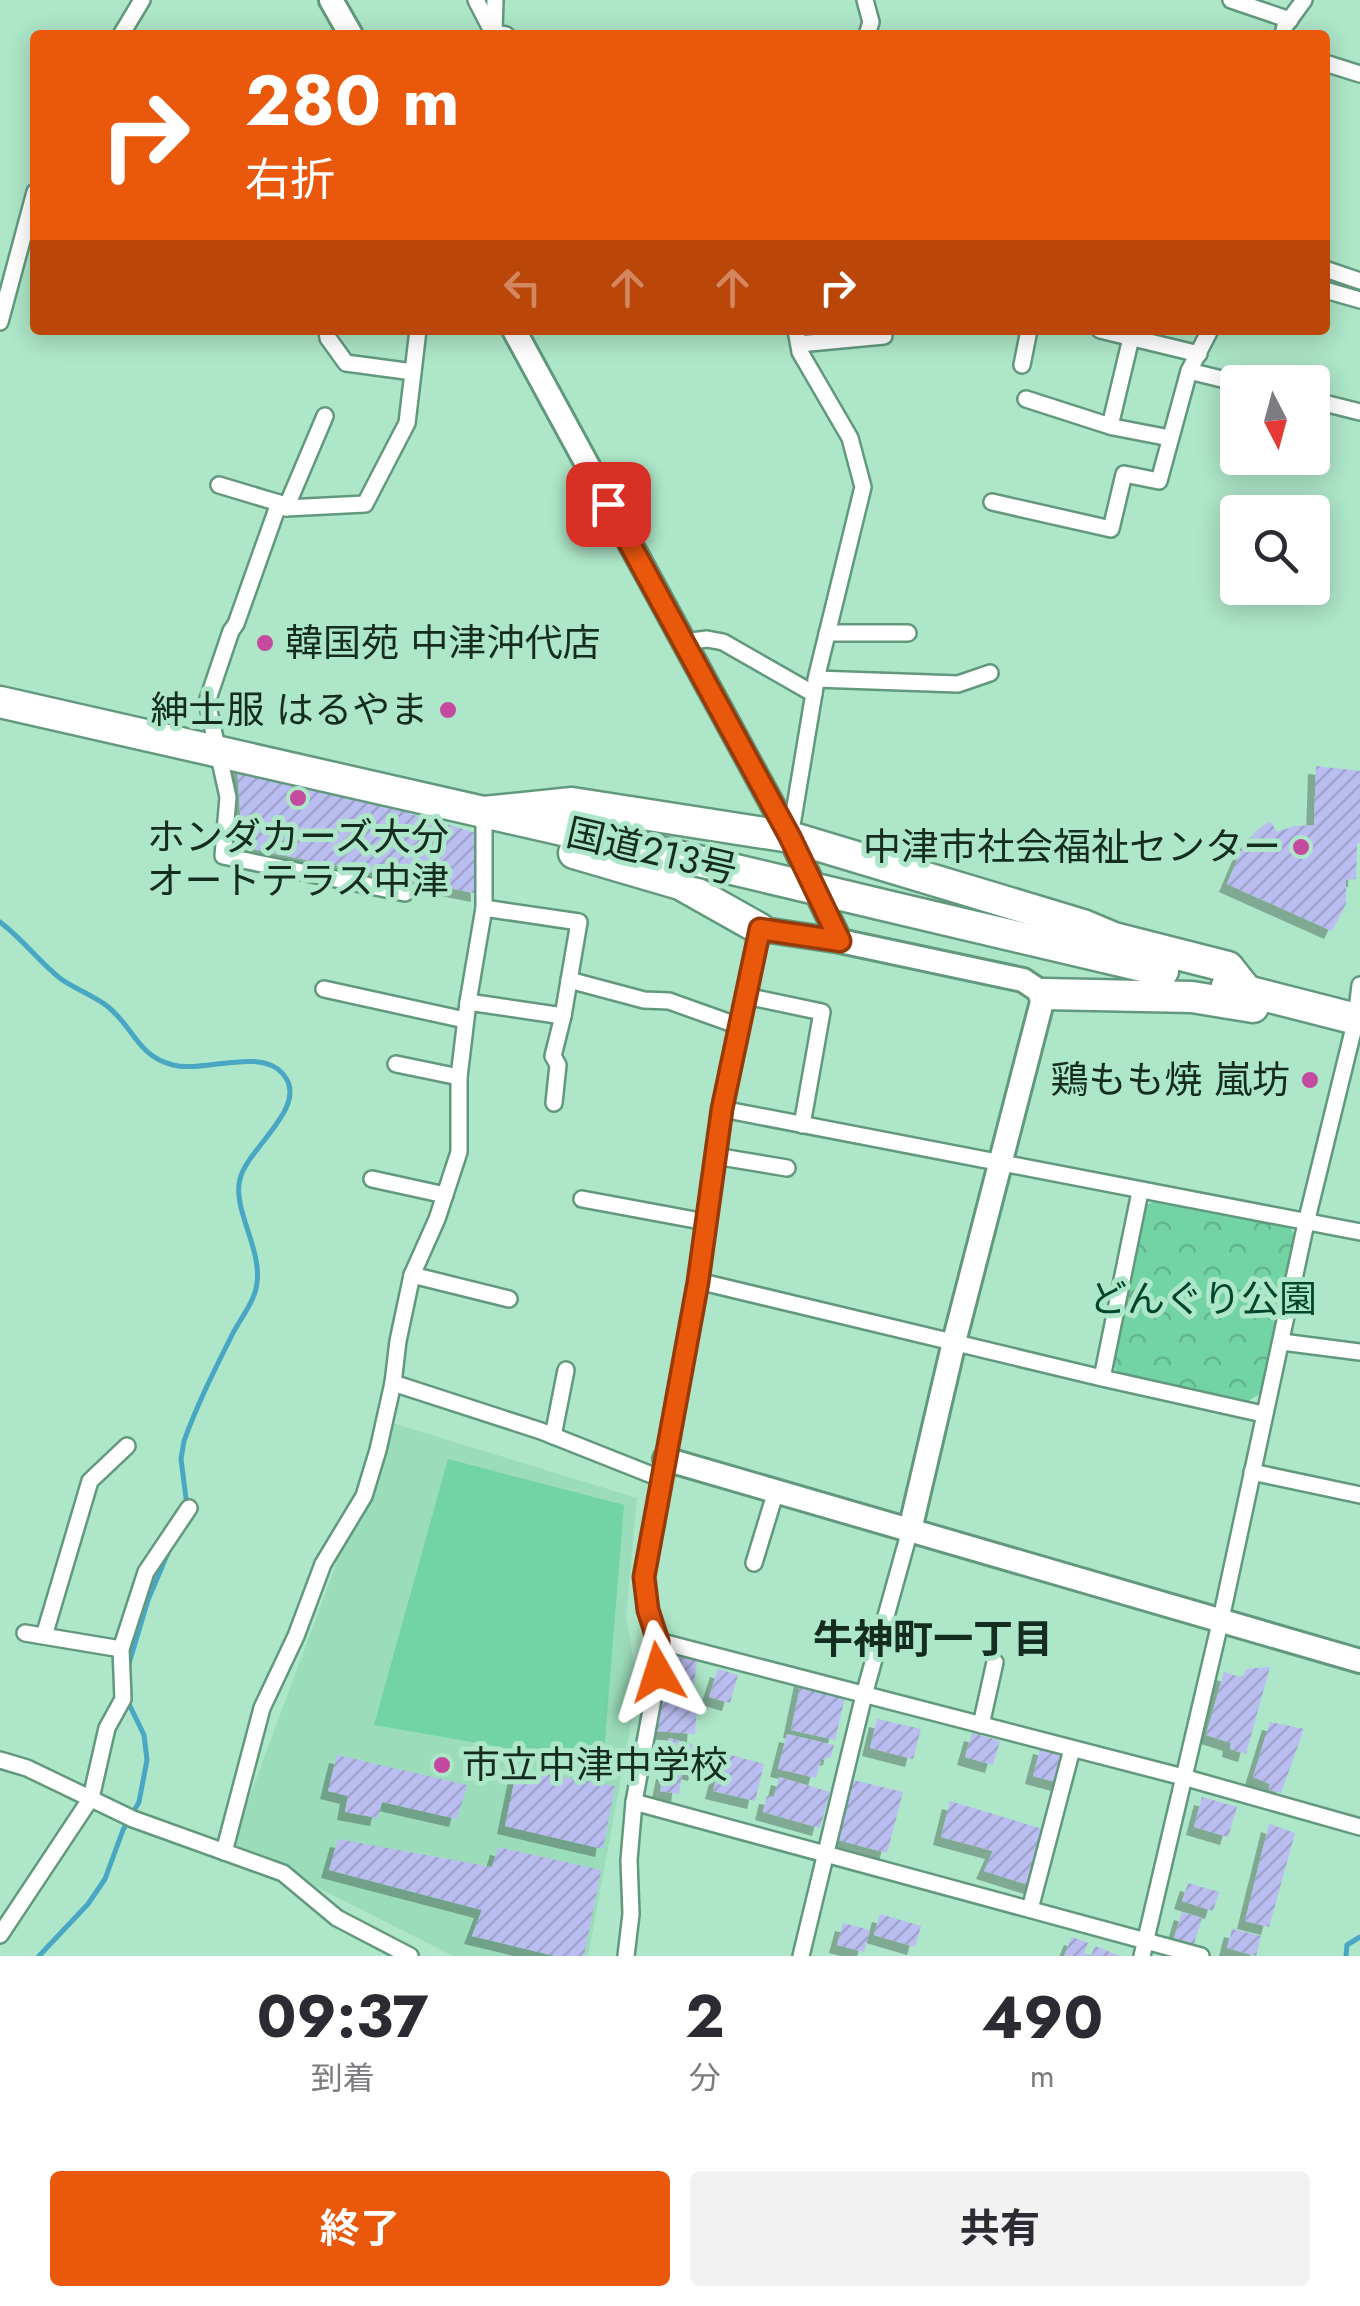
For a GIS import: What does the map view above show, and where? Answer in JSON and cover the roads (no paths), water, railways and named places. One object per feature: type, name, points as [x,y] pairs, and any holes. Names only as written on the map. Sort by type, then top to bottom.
[{"type":"highway","name":"国道213号","points":[[0,702],[878,904],[1358,1020]]},
{"type":"highway","points":[[484,812],[572,803],[790,837],[1083,924],[1114,938],[1228,967],[1248,991]]},
{"type":"highway","points":[[484,812],[520,837],[680,884],[760,929]]},
{"type":"highway","points":[[1044,994],[1192,997],[1291,1014],[1358,1020]]},
{"type":"street","points":[[124,30],[142,0]]},
{"type":"street","points":[[331,0],[347,30]]},
{"type":"street","points":[[476,0],[495,30]]},
{"type":"street","points":[[495,0],[498,30]]},
{"type":"street","points":[[865,0],[871,22],[869,30]]},
{"type":"street","points":[[1230,0],[1286,28],[1304,0]]},
{"type":"street","points":[[1330,65],[1360,74]]},
{"type":"street","points":[[0,322],[30,211]]},
{"type":"street","points":[[1330,271],[1360,281]]},
{"type":"street","points":[[1330,291],[1360,300]]},
{"type":"street","points":[[328,335],[346,364],[413,372]]},
{"type":"street","points":[[219,486],[283,506],[365,504],[408,422],[417,335]]},
{"type":"street","points":[[517,335],[790,837],[840,941]]},
{"type":"street","points":[[1022,364],[1028,335]]},
{"type":"street","points":[[1119,335],[1199,354]]},
{"type":"street","points":[[992,502],[1111,529],[1124,474],[1159,480],[1190,371],[1208,335]]},
{"type":"street","points":[[790,837],[815,687],[863,487],[850,438],[800,352],[797,337],[884,336]]},
{"type":"street","points":[[1110,426],[1131,338]]},
{"type":"street","points":[[1190,371],[1220,378]]},
{"type":"street","points":[[1026,399],[1110,426],[1170,438]]},
{"type":"street","points":[[1330,404],[1360,412]]},
{"type":"street","points":[[325,416],[230,631],[207,702],[228,797],[223,856],[406,893]]},
{"type":"street","points":[[827,633],[908,634]]},
{"type":"street","points":[[684,642],[723,642],[815,687],[958,684],[990,673]]},
{"type":"street","points":[[224,1852],[262,1708],[296,1636],[322,1564],[364,1496],[393,1383],[412,1275],[460,1152],[459,1077],[484,908],[484,812]]},
{"type":"street","points":[[484,908],[579,922],[553,1056],[558,1065],[554,1103]]},
{"type":"street","points":[[626,1956],[632,1914],[629,1860],[634,1802],[658,1672],[658,1641],[648,1610],[644,1577],[698,1282],[722,1109],[760,929],[840,941],[1022,980],[1044,994],[801,1956]]},
{"type":"street","points":[[569,980],[644,1000],[668,1001],[740,1026]]},
{"type":"street","points":[[1144,1948],[1306,1222],[1358,1020],[1360,986]]},
{"type":"street","points":[[324,989],[466,1020]]},
{"type":"street","points":[[746,996],[822,1012],[802,1125]]},
{"type":"street","points":[[468,1002],[562,1016]]},
{"type":"street","points":[[396,1064],[459,1077]]},
{"type":"street","points":[[722,1109],[1360,1232]]},
{"type":"street","points":[[715,1156],[787,1168]]},
{"type":"street","points":[[372,1179],[445,1195]]},
{"type":"street","points":[[1102,1378],[1140,1192]]},
{"type":"street","points":[[582,1199],[706,1222]]},
{"type":"street","points":[[412,1275],[509,1299]]},
{"type":"street","points":[[698,1282],[1263,1414]]},
{"type":"street","points":[[1282,1342],[1360,1352]]},
{"type":"street","points":[[553,1436],[566,1370]]},
{"type":"street","points":[[393,1383],[663,1469],[776,1491],[1360,1661]]},
{"type":"street","points":[[44,1636],[90,1481],[127,1446]]},
{"type":"street","points":[[1252,1472],[1360,1495]]},
{"type":"street","points":[[754,1563],[776,1491]]},
{"type":"street","points":[[0,1935],[91,1798],[107,1728],[123,1699],[122,1649],[146,1572],[189,1508]]},
{"type":"street","points":[[25,1633],[122,1649]]},
{"type":"street","points":[[658,1641],[1360,1827]]},
{"type":"street","points":[[981,1725],[994,1662]]},
{"type":"street","points":[[1030,1909],[1072,1749]]},
{"type":"street","points":[[0,1760],[27,1768],[133,1820],[283,1873],[336,1918],[410,1956]]},
{"type":"street","points":[[634,1802],[1030,1909],[1144,1948],[1201,1956]]},
{"type":"waterway","points":[[0,922],[61,979],[107,1006],[143,1048],[161,1061],[186,1067],[260,1062],[283,1074],[289,1086],[284,1113],[240,1179],[240,1203],[255,1256],[257,1283],[184,1441],[181,1459],[187,1506]]},
{"type":"waterway","points":[[127,1670],[148,1600],[170,1548]]},
{"type":"waterway","points":[[39,1956],[88,1904],[105,1879],[123,1830],[139,1802],[147,1760],[144,1735],[127,1700]]},
{"type":"waterway","points":[[1346,1956],[1347,1945],[1360,1937]]},
{"type":"place","name":"韓国苑 中津沖代店","points":[[265,643]]},
{"type":"place","name":"紳士服 はるやま","points":[[448,710]]},
{"type":"place","name":"ホンダカーズ大分 オートテラス中津","points":[[298,798]]},
{"type":"place","name":"中津市社会福祉センター","points":[[1301,847]]},
{"type":"place","name":"鶏もも焼 嵐坊","points":[[1310,1080]]},
{"type":"place","name":"市立中津中学校","points":[[442,1765]]},
{"type":"district","name":"牛神町一丁目","points":[[933,1639]]},
{"type":"park label","name":"どんぐり公園","points":[[1203,1299]]}]
